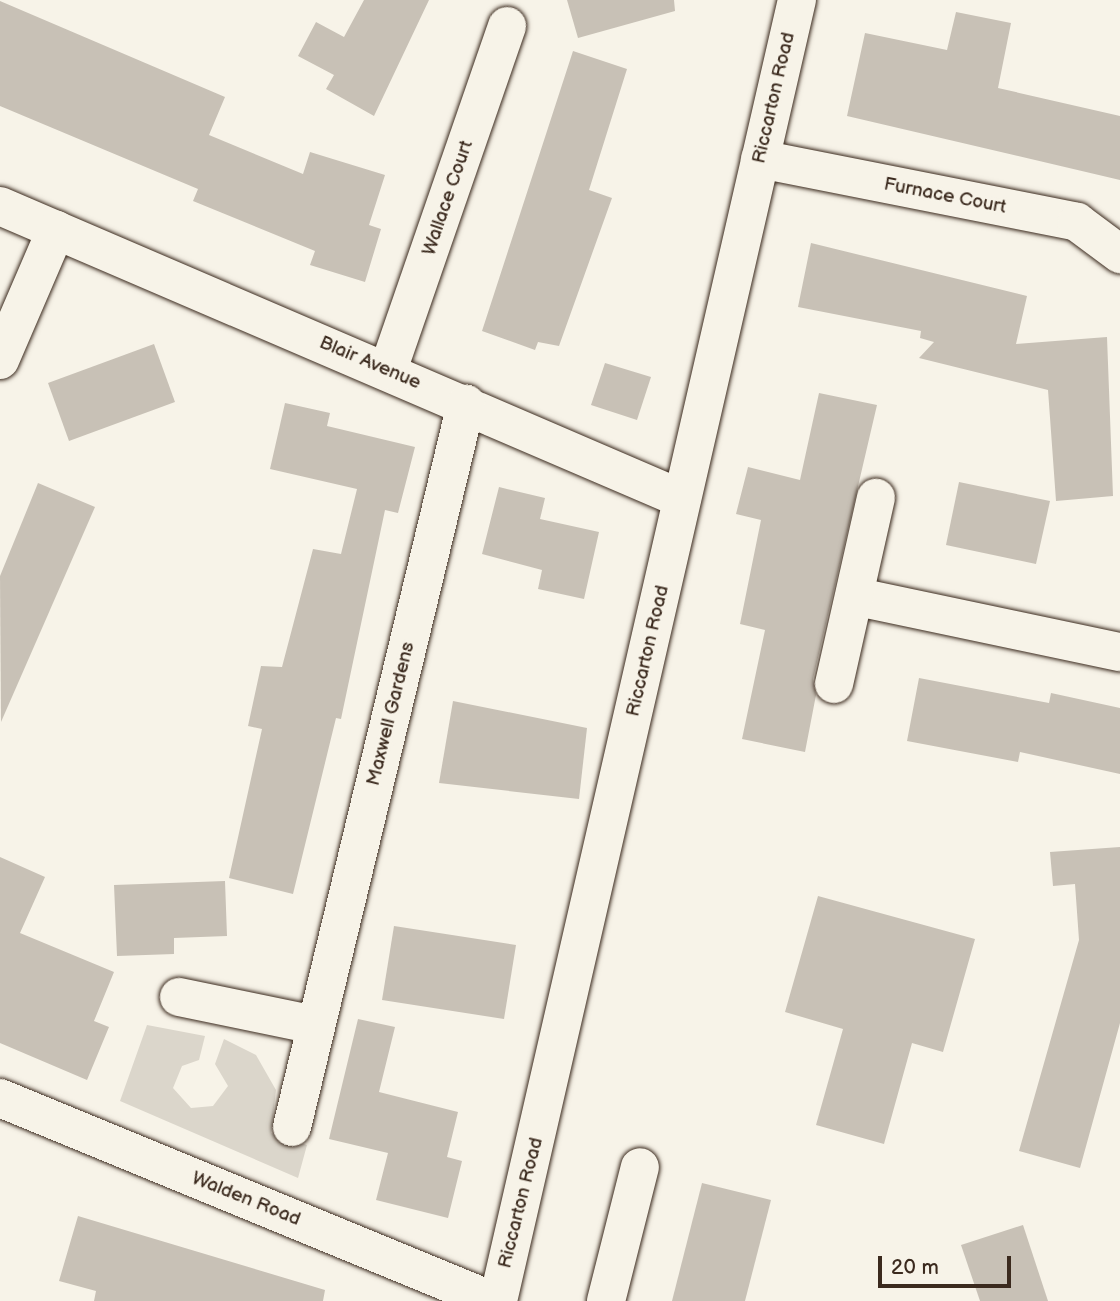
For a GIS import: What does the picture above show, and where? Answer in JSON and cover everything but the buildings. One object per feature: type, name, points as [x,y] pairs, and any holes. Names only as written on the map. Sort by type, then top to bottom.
[{"type":"street","name":"Riccarton Road","points":[[495,1301],[797,0]]},
{"type":"street","name":"Wallace Court","points":[[388,370],[507,26]]},
{"type":"street","name":"Furnace Court","points":[[760,159],[1077,222],[1120,254]]},
{"type":"street","name":"Blair Avenue","points":[[0,206],[388,370],[682,499]]},
{"type":"street","points":[[0,360],[56,230]]},
{"type":"street","name":"Maxwell Gardens","points":[[292,1127],[466,404]]},
{"type":"street","points":[[835,684],[859,597],[876,498]]},
{"type":"street","points":[[859,597],[1120,652]]},
{"type":"street","points":[[179,997],[315,1025]]},
{"type":"street","name":"Walden Road","points":[[0,1098],[495,1301]]},
{"type":"street","points":[[606,1301],[640,1167]]},
{"type":"shaded area","points":[[147,1025],[205,1036],[199,1060],[182,1066],[173,1088],[191,1108],[213,1106],[228,1086],[215,1064],[224,1039],[256,1055],[276,1090],[271,1133],[307,1145],[298,1178],[120,1101]]}]
